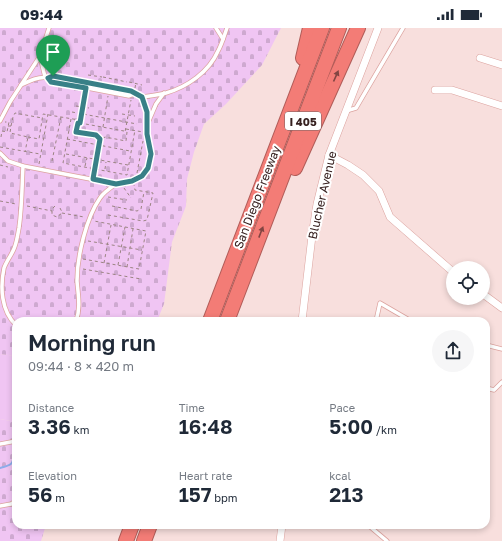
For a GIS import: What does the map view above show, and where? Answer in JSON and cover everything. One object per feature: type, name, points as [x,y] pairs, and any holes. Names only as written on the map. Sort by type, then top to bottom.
[{"type":"highway","points":[[294,99],[310,28]]},
{"type":"highway","name":"San Diego Freeway","points":[[212,317],[322,28]]},
{"type":"highway","points":[[219,317],[329,28]]},
{"type":"highway","name":"San Diego Freeway","points":[[229,317],[339,28]]},
{"type":"highway","points":[[268,215],[281,199],[358,28]]},
{"type":"highway","points":[[126,541],[130,529]]},
{"type":"highway","points":[[135,541],[140,529]]},
{"type":"highway","points":[[144,541],[148,529]]},
{"type":"highway","points":[[153,541],[155,529]]},
{"type":"street","name":"Blucher Avenue","points":[[302,317],[317,204],[329,155],[378,28]]},
{"type":"street","points":[[480,58],[502,65]]},
{"type":"street","points":[[435,90],[452,90],[502,106]]},
{"type":"street","points":[[329,155],[363,175],[379,191],[390,217],[446,266]]},
{"type":"street","points":[[490,299],[502,308]]},
{"type":"street","points":[[280,541],[282,529]]},
{"type":"lane","points":[[0,121],[20,86],[40,56],[49,28]]},
{"type":"lane","points":[[216,28],[223,39]]},
{"type":"lane","points":[[20,86],[30,80],[53,76],[131,91],[133,94],[142,97],[164,93],[197,78],[210,66],[218,52],[227,28]]},
{"type":"lane","points":[[346,112],[356,108],[403,28]]},
{"type":"lane","points":[[40,56],[47,78],[51,82],[129,96],[133,94]]},
{"type":"lane","points":[[147,125],[156,104],[164,93]]},
{"type":"lane","points":[[0,153],[8,161],[23,166],[118,183],[134,180],[142,176],[148,168],[151,154],[147,132],[147,112],[142,97]]},
{"type":"lane","points":[[12,322],[5,310],[1,289],[4,268],[15,246],[19,227],[23,166]]},
{"type":"lane","points":[[77,317],[79,307],[78,268],[83,240],[95,207],[102,195],[118,183]]},
{"type":"lane","points":[[377,317],[380,303],[404,317]]},
{"type":"lane","points":[[490,345],[502,349]]},
{"type":"lane","points":[[490,389],[494,390],[502,382]]},
{"type":"lane","points":[[0,444],[12,442]]},
{"type":"lane","points":[[0,506],[12,503]]},
{"type":"lane","points":[[373,529],[387,541]]},
{"type":"path","points":[[88,75],[142,85]]},
{"type":"path","points":[[86,88],[80,123],[78,123],[76,132],[96,135],[100,139]]},
{"type":"path","points":[[102,127],[109,92]]},
{"type":"path","points":[[100,139],[105,137],[126,141],[127,132],[125,132],[133,94]]},
{"type":"path","points":[[76,106],[89,108]]},
{"type":"path","points":[[72,112],[137,124]]},
{"type":"path","points":[[42,118],[15,114],[10,133],[28,138],[39,139],[43,114],[80,120]]},
{"type":"path","points":[[38,169],[48,114]]},
{"type":"path","points":[[122,114],[135,116]]},
{"type":"path","points":[[52,161],[61,117]]},
{"type":"path","points":[[71,119],[63,163],[126,175],[135,130]]},
{"type":"path","points":[[0,121],[9,122],[7,132],[2,131],[1,137]]},
{"type":"path","points":[[80,123],[125,132]]},
{"type":"path","points":[[126,129],[147,132]]},
{"type":"path","points":[[26,152],[28,138]]},
{"type":"path","points":[[67,139],[131,151]]},
{"type":"path","points":[[93,179],[100,139]]},
{"type":"path","points":[[108,215],[143,221],[147,220],[153,193],[135,190],[134,180],[143,140],[148,141]]},
{"type":"path","points":[[0,148],[41,154]]},
{"type":"path","points":[[65,154],[128,166]]},
{"type":"path","points":[[86,166],[87,158]]},
{"type":"path","points":[[105,169],[106,161]]},
{"type":"path","points":[[118,183],[131,198]]},
{"type":"path","points":[[112,206],[137,211],[141,210],[144,192]]},
{"type":"path","points":[[102,195],[127,200]]},
{"type":"path","points":[[0,201],[52,211]]},
{"type":"path","points":[[55,206],[52,211],[52,215],[55,217],[60,216],[62,213]]},
{"type":"path","points":[[60,208],[62,213]]},
{"type":"path","points":[[62,213],[111,225],[146,231],[139,270],[79,259]]},
{"type":"path","points":[[104,263],[111,225]]},
{"type":"path","points":[[118,266],[125,227]]},
{"type":"path","points":[[127,267],[134,229]]},
{"type":"path","points":[[83,240],[143,250]]},
{"type":"path","points":[[78,268],[141,279]]},
{"type":"green space","points":[[0,28],[281,28],[262,65],[226,104],[204,124],[194,152],[187,179],[186,206],[172,242],[164,304],[159,317],[12,317],[12,356],[0,354]]},
{"type":"green space","points":[[0,354],[12,356],[12,421],[0,419]]},
{"type":"green space","points":[[0,419],[12,421],[12,529],[45,529],[41,541],[0,541]]},
{"type":"waterway","points":[[0,468],[12,463]]},
{"type":"route","points":[[53,76],[131,91],[142,97],[147,112],[147,134],[151,154],[148,168],[142,176],[132,181],[116,184],[93,179],[100,139],[96,135],[76,132],[78,123],[80,123],[86,88],[51,82],[48,78],[53,76]]}]
